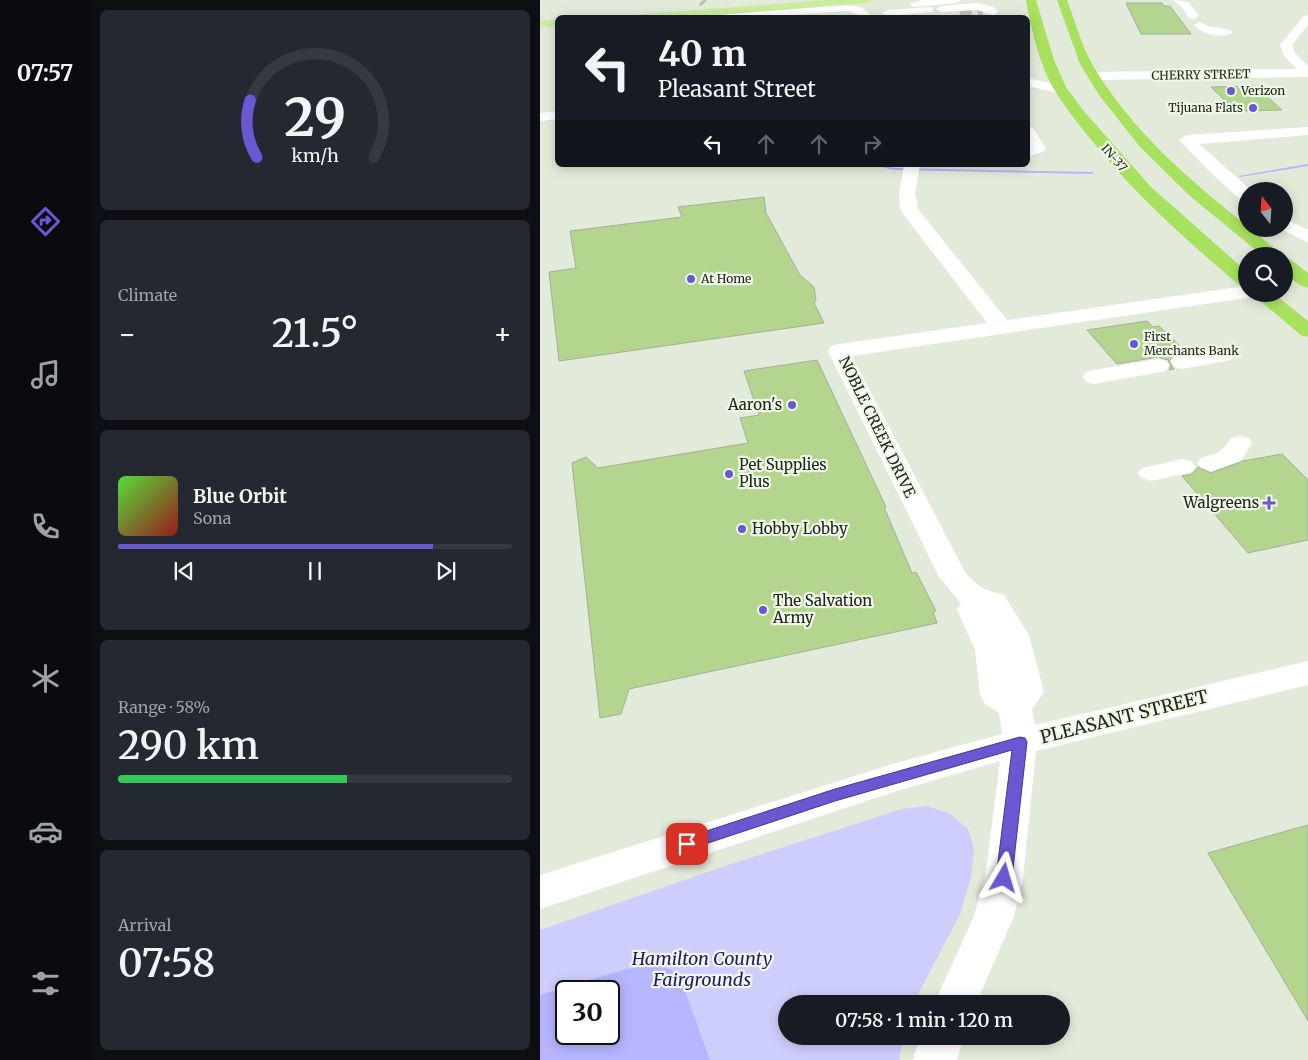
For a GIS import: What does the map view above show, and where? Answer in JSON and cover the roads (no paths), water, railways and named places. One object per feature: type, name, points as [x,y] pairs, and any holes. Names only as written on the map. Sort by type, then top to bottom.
[{"type":"highway","name":"IN-37","points":[[1031,0],[1042,49],[1075,81],[1124,118],[1154,151],[1200,195],[1263,247]]},
{"type":"highway","name":"IN-37","points":[[1062,0],[1078,48],[1075,81],[1104,147],[1127,173],[1177,221],[1238,274]]},
{"type":"highway","points":[[1293,271],[1308,282]]},
{"type":"highway","points":[[1272,302],[1308,331]]},
{"type":"main road","points":[[684,15],[710,11],[868,0]]},
{"type":"main road","points":[[540,24],[555,23]]},
{"type":"street","points":[[743,0],[749,2],[781,0]]},
{"type":"street","points":[[872,0],[890,15],[935,7],[986,8],[988,13]]},
{"type":"street","points":[[1178,0],[1185,4],[1196,21],[1207,30],[1227,32]]},
{"type":"street","points":[[710,11],[845,8],[857,9],[865,15]]},
{"type":"street","points":[[1308,18],[1286,45],[1288,53],[1308,73]]},
{"type":"street","name":"CHERRY STREET","points":[[1030,82],[1308,73]]},
{"type":"street","name":"CHERRY STREET","points":[[1030,79],[1075,81]]},
{"type":"street","points":[[540,117],[555,115]]},
{"type":"street","points":[[1238,188],[1216,170],[1187,140],[1308,131]]},
{"type":"street","points":[[1030,135],[1038,149],[1030,151]]},
{"type":"street","points":[[911,171],[907,192],[909,210],[1001,327],[1238,293]]},
{"type":"street","points":[[1293,229],[1308,238]]},
{"type":"street","name":"NOBLE CREEK DRIVE","points":[[1001,327],[839,351],[953,577],[966,592],[978,600],[993,602],[1005,617],[1018,644],[1028,692],[1017,724]]},
{"type":"street","points":[[1182,362],[1223,355]]},
{"type":"street","points":[[1094,377],[1158,366]]},
{"type":"street","points":[[1210,463],[1228,459],[1235,455],[1240,443]]},
{"type":"street","points":[[1152,473],[1183,467]]},
{"type":"street","name":"PLEASANT STREET","points":[[540,892],[835,795],[1017,724],[1308,673]]},
{"type":"street","points":[[959,995],[994,916],[1004,878],[1017,724]]},
{"type":"street","points":[[935,1060],[939,1045]]},
{"type":"waterway","points":[[1240,176],[1308,165]]},
{"type":"waterway","points":[[884,167],[895,169],[1092,173]]},
{"type":"tunnel","points":[[960,15],[983,13]]},
{"type":"place","name":"Verizon","points":[[1231,91]]},
{"type":"place","name":"Tijuana Flats","points":[[1253,108]]},
{"type":"place","name":"At Home","points":[[691,279]]},
{"type":"place","name":"First Merchants Bank","points":[[1134,344]]},
{"type":"place","name":"Aaron's","points":[[792,405]]},
{"type":"place","name":"Pet Supplies Plus","points":[[729,474]]},
{"type":"place","name":"Walgreens","points":[[1269,503]]},
{"type":"place","name":"Hobby Lobby","points":[[742,529]]},
{"type":"place","name":"The Salvation Army","points":[[763,610]]},
{"type":"park label","name":"Hamilton County Fairgrounds","points":[[702,970]]}]
